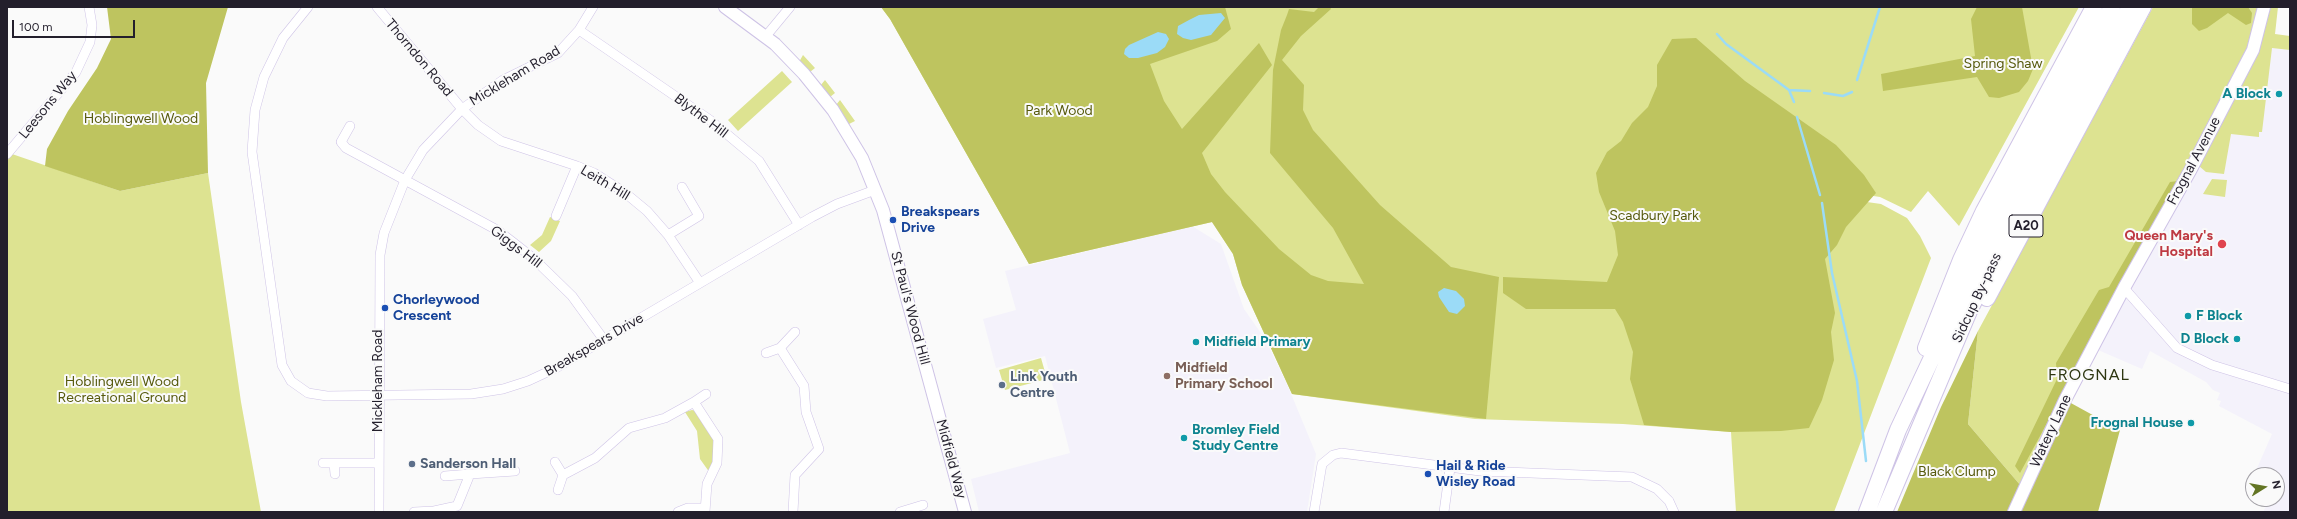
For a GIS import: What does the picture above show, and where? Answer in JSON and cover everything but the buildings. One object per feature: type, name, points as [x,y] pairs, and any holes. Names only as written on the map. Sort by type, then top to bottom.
[{"type":"highway","name":"A20","points":[[1898,430],[1915,373],[1961,260],[1991,198],[2094,7]]},
{"type":"highway","name":"Sidcup By-pass","points":[[1867,512],[1898,430],[1998,217],[2112,7]]},
{"type":"highway","name":"Sidcup By-pass","points":[[1884,512],[1910,446],[1969,311],[2008,234],[2130,7]]},
{"type":"highway","name":"A20","points":[[1910,446],[1932,409],[1970,329],[2143,7]]},
{"type":"street","name":"Leesons Way","points":[[7,154],[76,72],[90,42],[92,25],[89,7]]},
{"type":"street","points":[[308,7],[283,38],[271,60],[258,94],[252,134],[253,168],[282,365],[291,381],[308,393],[327,396],[378,394]]},
{"type":"street","name":"Thorndon Road","points":[[377,7],[462,109]]},
{"type":"street","name":"Mickleham Road","points":[[379,512],[378,394],[380,255],[384,233],[404,180],[423,150],[462,109],[503,80],[558,53],[579,30],[593,7]]},
{"type":"street","name":"St Paul's Wood Hill","points":[[725,7],[766,36],[804,74],[833,110],[862,158],[883,210],[936,405]]},
{"type":"street","points":[[766,36],[790,7]]},
{"type":"street","name":"Frognal Avenue","points":[[2124,288],[2191,169],[2253,50],[2264,7]]},
{"type":"street","name":"Blythe Hill","points":[[579,30],[710,120],[759,161],[799,224]]},
{"type":"street","name":"Leith Hill","points":[[462,109],[478,125],[501,141],[594,173],[624,192],[647,211],[668,235],[700,283]]},
{"type":"street","name":"Giggs Hill","points":[[350,126],[341,142],[346,148],[498,230],[533,258],[572,296],[604,340]]},
{"type":"street","points":[[556,216],[577,166]]},
{"type":"street","points":[[668,235],[699,216],[682,187]]},
{"type":"street","name":"Breakspears Drive","points":[[378,394],[471,394],[502,389],[545,374],[799,224],[837,204],[875,190]]},
{"type":"street","points":[[2124,288],[2177,348],[2212,365],[2290,389]]},
{"type":"street","name":"Watery Lane","points":[[2014,512],[2065,400],[2124,288]]},
{"type":"street","points":[[766,353],[780,348],[795,332]]},
{"type":"street","points":[[780,348],[804,386],[806,412],[819,449],[796,475],[793,512]]},
{"type":"street","points":[[558,490],[563,476],[595,458],[629,428],[665,418],[706,394]]},
{"type":"street","points":[[678,512],[688,508],[704,510],[707,484],[717,463],[718,440],[694,402]]},
{"type":"street","name":"Midfield Way","points":[[936,405],[965,512]]},
{"type":"street","points":[[1314,512],[1322,464],[1326,459],[1341,453],[1480,471],[1632,477],[1657,489],[1669,501],[1674,512]]},
{"type":"street","points":[[555,462],[563,476]]},
{"type":"street","points":[[323,463],[379,464]]},
{"type":"street","points":[[334,463],[335,474]]},
{"type":"street","points":[[1444,512],[1450,468]]},
{"type":"street","points":[[445,476],[515,471]]},
{"type":"street","points":[[414,512],[434,511],[457,506],[470,474]]},
{"type":"street","points":[[900,512],[923,505]]},
{"type":"shaded area","name":"Queen Mary's Hospital","points":[[2290,38],[2290,512],[2263,512],[2266,507],[2285,507],[2285,467],[2258,467],[2272,434],[2219,406],[2221,401],[2217,400],[2220,393],[2213,390],[2206,382],[2150,351],[2142,369],[2098,350],[2256,52]]},
{"type":"shaded area","name":"Midfield Primary School","points":[[1192,226],[1221,244],[1244,309],[1265,339],[1287,384],[1316,454],[1307,512],[979,512],[971,479],[1070,453],[1045,356],[996,368],[983,319],[1016,310],[1005,271]]},
{"type":"green space","name":"Hoblingwell Wood","points":[[107,7],[228,7],[206,83],[208,173],[120,191],[45,166],[47,149],[68,111],[97,68],[111,39]]},
{"type":"green space","name":"Scadbury Park","points":[[881,7],[2079,7],[1959,226],[1928,191],[1911,212],[1880,197],[1867,195],[1867,202],[1881,204],[1907,218],[1920,236],[1931,258],[1834,512],[1736,512],[1731,432],[1623,424],[1475,419],[1292,394],[1242,285],[1233,254],[1212,222],[1029,264],[890,19]]},
{"type":"green space","name":"Park Wood","points":[[881,7],[1225,7],[1231,29],[1217,41],[1150,64],[1164,101],[1182,129],[1259,43],[1272,65],[1202,153],[1211,174],[1225,192],[1279,249],[1311,275],[1328,281],[1364,284],[1333,228],[1270,153],[1273,70],[1281,30],[1289,9],[1314,12],[1319,7],[1330,7],[1331,9],[1301,36],[1282,60],[1304,85],[1303,110],[1313,130],[1380,205],[1451,267],[1499,277],[1486,419],[1292,394],[1242,285],[1233,254],[1212,222],[1029,264],[890,19]]},
{"type":"green space","name":"Spring Shaw","points":[[1977,7],[2022,7],[2033,69],[2028,81],[2019,92],[1999,98],[1989,97],[1977,77],[1883,91],[1881,74],[1975,56],[1971,19]]},
{"type":"green space","points":[[2153,7],[2263,7],[2250,55],[2021,486],[1968,424],[1978,331]]},
{"type":"green space","points":[[2192,7],[2248,7],[2252,13],[2251,23],[2246,25],[2228,13],[2207,28],[2199,31],[2192,24]]},
{"type":"green space","points":[[2269,7],[2278,7],[2275,34],[2290,36],[2290,50],[2272,48],[2262,132],[2259,132],[2259,137],[2231,134],[2224,174],[2206,172],[2199,166]]},
{"type":"green space","points":[[1696,38],[1745,81],[1836,145],[1864,175],[1876,193],[1846,227],[1837,245],[1825,259],[1835,313],[1831,332],[1834,360],[1822,400],[1809,428],[1781,431],[1731,432],[1644,425],[1630,379],[1633,352],[1623,322],[1615,309],[1526,309],[1503,293],[1503,277],[1607,282],[1618,255],[1615,231],[1599,192],[1596,173],[1607,152],[1621,141],[1632,123],[1648,107],[1657,86],[1657,65],[1672,39]]},
{"type":"green space","points":[[803,55],[815,68],[810,72],[799,62]]},
{"type":"green space","points":[[782,71],[792,82],[738,131],[728,120]]},
{"type":"green space","points":[[825,80],[835,93],[830,97],[820,86]]},
{"type":"green space","points":[[840,100],[855,121],[849,124],[836,105]]},
{"type":"green space","name":"Hoblingwell Wood Recreational Ground","points":[[12,154],[120,191],[208,173],[241,402],[261,512],[7,512],[7,161]]},
{"type":"green space","points":[[2212,179],[2227,180],[2225,197],[2203,194]]},
{"type":"green space","points":[[2178,181],[2020,473],[2015,466],[2057,379],[2056,363],[2099,290],[2109,287],[2170,182]]},
{"type":"green space","points":[[550,217],[560,221],[551,241],[539,252],[530,245],[542,235]]},
{"type":"green space","name":"Black Clump","points":[[1978,331],[1968,424],[2021,486],[2010,512],[1897,512],[1941,407]]},
{"type":"green space","points":[[1041,358],[1047,379],[1005,390],[999,370]]},
{"type":"green space","points":[[2069,402],[2120,430],[2098,512],[2018,512]]},
{"type":"green space","points":[[692,410],[696,411],[715,441],[714,461],[710,473],[700,459],[697,431],[685,412]]},
{"type":"water","points":[[1221,13],[1225,18],[1211,35],[1191,40],[1183,38],[1177,34],[1178,26],[1199,15]]},
{"type":"water","points":[[1158,32],[1166,34],[1169,39],[1165,47],[1157,53],[1138,58],[1129,58],[1124,54],[1125,49],[1129,45]]},
{"type":"water","points":[[1444,288],[1456,291],[1464,299],[1465,306],[1457,314],[1449,312],[1439,297],[1438,292]]},
{"type":"waterway","points":[[1857,80],[1880,7]]},
{"type":"waterway","points":[[1717,34],[1726,44],[1789,90],[1794,102]]},
{"type":"waterway","points":[[1789,90],[1810,91]]},
{"type":"waterway","points":[[1824,93],[1843,96],[1852,92]]},
{"type":"waterway","points":[[1797,117],[1820,195]]},
{"type":"waterway","points":[[1822,203],[1832,273],[1857,381],[1866,461]]},
{"type":"place","name":"A Block","points":[[2279,94]]},
{"type":"place","name":"Breakspears Drive","points":[[893,220]]},
{"type":"place","name":"Queen Mary's Hospital","points":[[2222,244]]},
{"type":"place","name":"Chorleywood Crescent","points":[[385,308]]},
{"type":"place","name":"F Block","points":[[2188,316]]},
{"type":"place","name":"D Block","points":[[2237,339]]},
{"type":"place","name":"Midfield Primary","points":[[1196,342]]},
{"type":"place","name":"Midfield Primary School","points":[[1167,376]]},
{"type":"place","name":"Link Youth Centre","points":[[1002,385]]},
{"type":"place","name":"Frognal House","points":[[2191,423]]},
{"type":"place","name":"Bromley Field Study Centre","points":[[1184,438]]},
{"type":"place","name":"Sanderson Hall","points":[[412,464]]},
{"type":"place","name":"Hail & Ride Wisley Road","points":[[1428,474]]},
{"type":"district","name":"FROGNAL","points":[[2089,375]]}]
